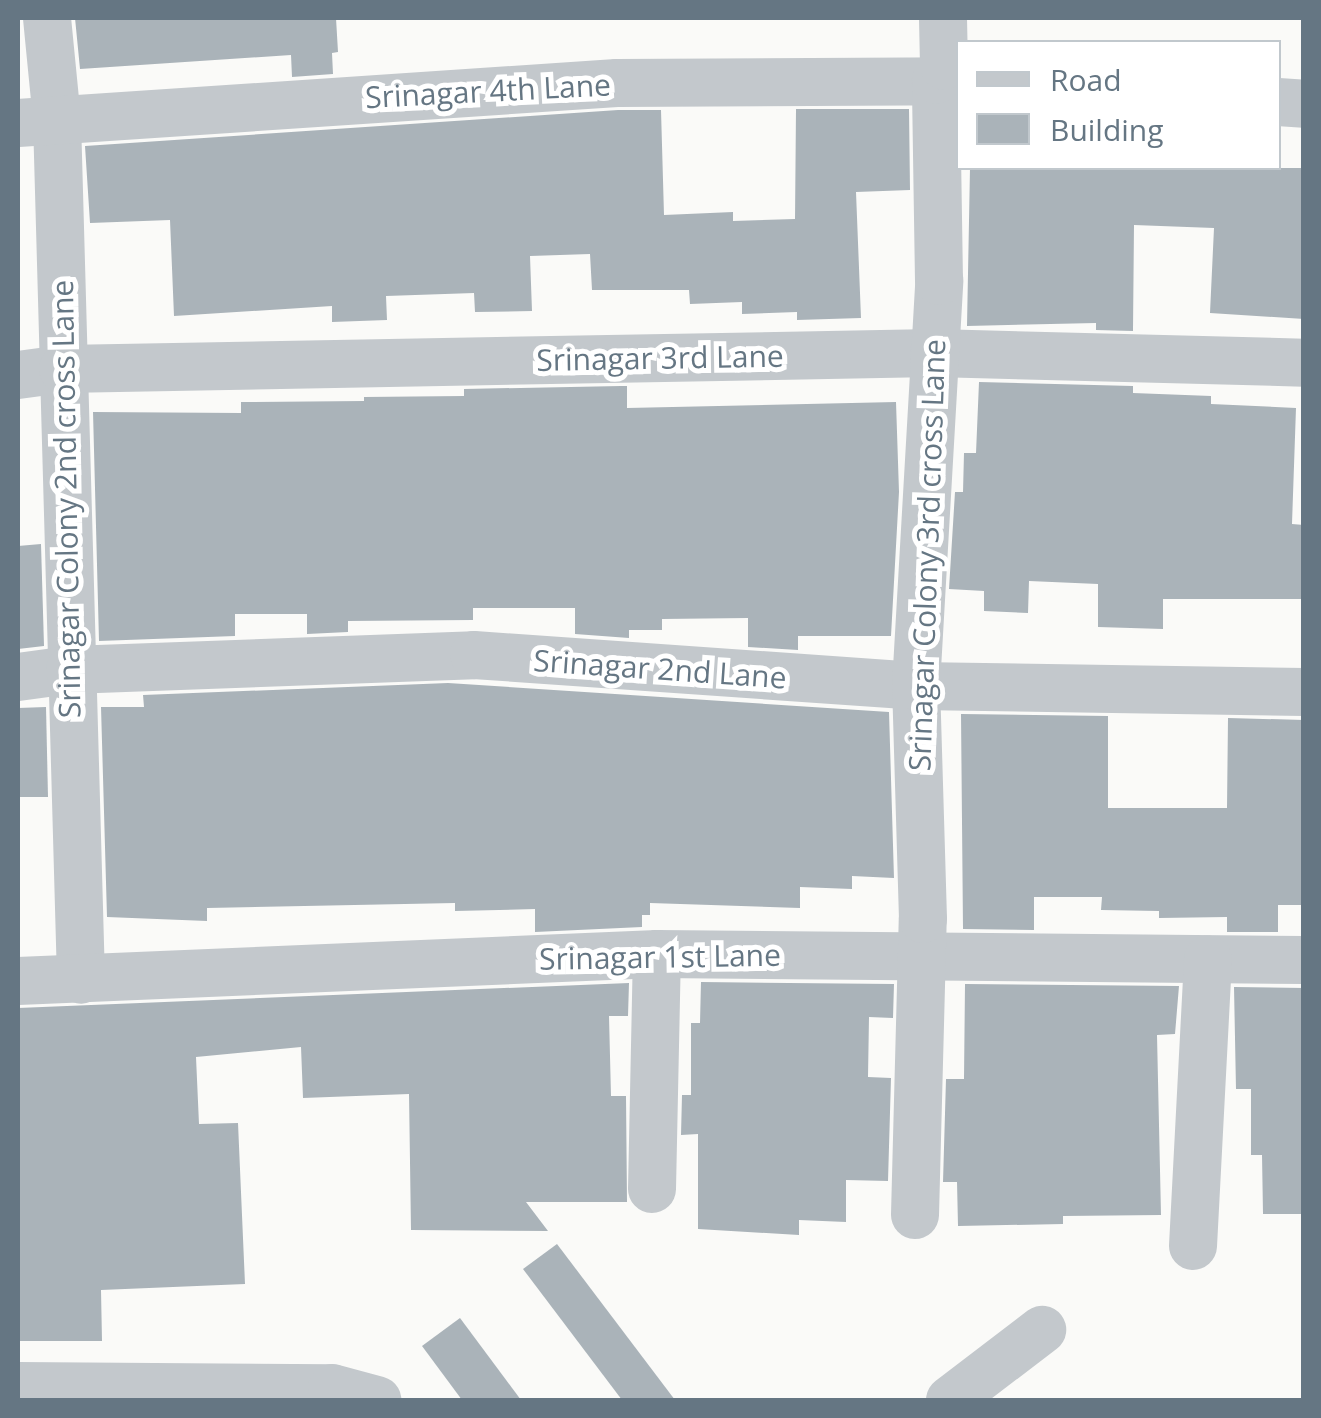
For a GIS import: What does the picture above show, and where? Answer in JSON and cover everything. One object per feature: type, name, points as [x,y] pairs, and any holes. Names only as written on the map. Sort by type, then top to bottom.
[{"type":"street","name":"Srinagar Colony 2nd cross Lane","points":[[47,18],[37,121],[40,372],[70,670],[81,980]]},
{"type":"street","name":"Srinagar Colony 3rd cross Lane","points":[[915,1215],[922,954],[916,686],[947,80],[943,18]]},
{"type":"street","name":"Srinagar 4th Lane","points":[[37,121],[617,83],[947,80]]},
{"type":"street","name":"Srinagar 3rd Lane","points":[[40,372],[934,354],[1304,363]]},
{"type":"street","name":"Srinagar 2nd Lane","points":[[18,678],[70,670],[474,655],[916,686],[1304,692]]},
{"type":"street","name":"Srinagar 1st Lane","points":[[18,981],[657,954],[1304,960]]},
{"type":"street","points":[[652,1189],[657,954]]},
{"type":"street","points":[[1193,1246],[1208,960]]},
{"type":"street","points":[[950,1400],[1042,1330]]},
{"type":"street","points":[[18,1386],[332,1388],[376,1400]]},
{"type":"building","points":[[75,18],[336,18],[338,52],[332,53],[333,74],[292,77],[291,55],[80,69]]},
{"type":"building","points":[[796,109],[909,109],[910,190],[856,192],[861,318],[797,320],[797,312],[742,314],[742,302],[690,304],[689,290],[592,290],[590,254],[530,256],[532,311],[475,312],[474,293],[386,296],[387,320],[332,322],[332,306],[174,316],[170,220],[90,223],[85,146],[618,110],[661,110],[664,215],[733,212],[733,221],[795,219]]},
{"type":"building","points":[[1304,168],[1304,319],[1210,313],[1214,228],[1134,225],[1133,331],[1096,330],[1096,323],[967,326],[970,170]]},
{"type":"building","points":[[979,382],[1133,386],[1133,393],[1211,396],[1211,404],[1296,408],[1292,524],[1304,525],[1304,599],[1163,599],[1163,629],[1098,627],[1098,584],[1029,581],[1028,613],[984,611],[984,591],[949,589],[955,492],[963,492],[964,453],[976,453]]},
{"type":"building","points":[[627,386],[627,408],[896,402],[899,492],[891,636],[798,636],[798,650],[748,647],[748,618],[662,619],[662,630],[629,630],[629,638],[575,634],[575,608],[473,608],[473,620],[348,621],[348,632],[307,634],[307,614],[235,614],[235,636],[99,641],[93,412],[241,413],[241,402],[364,401],[364,397],[464,396],[464,389]]},
{"type":"building","points":[[41,544],[44,646],[18,649],[18,546]]},
{"type":"building","points":[[448,683],[889,712],[894,878],[852,876],[852,889],[800,887],[800,908],[650,903],[650,915],[642,915],[642,927],[535,932],[535,909],[455,911],[455,903],[207,908],[207,921],[107,917],[101,707],[144,707],[143,695]]},
{"type":"building","points":[[46,707],[48,797],[18,797],[18,708]]},
{"type":"building","points":[[961,714],[1108,716],[1108,808],[1227,808],[1228,718],[1304,720],[1304,905],[1278,905],[1278,932],[1227,932],[1227,917],[1159,918],[1159,911],[1101,910],[1102,897],[1034,897],[1034,930],[963,929]]},
{"type":"building","points":[[701,982],[894,984],[893,1018],[869,1017],[868,1077],[891,1078],[888,1181],[846,1180],[846,1222],[799,1220],[799,1235],[698,1229],[698,1134],[681,1135],[682,1095],[691,1095],[691,1023],[700,1023]]},
{"type":"building","points":[[629,983],[628,1016],[609,1016],[611,1096],[626,1096],[627,1202],[526,1202],[548,1231],[411,1230],[409,1094],[303,1098],[301,1047],[196,1057],[199,1124],[238,1123],[245,1284],[101,1290],[102,1341],[18,1341],[18,1008]]},
{"type":"building","points":[[965,984],[1179,986],[1175,1034],[1157,1035],[1161,1215],[1063,1216],[1063,1224],[958,1226],[957,1182],[943,1182],[946,1079],[964,1079]]},
{"type":"building","points":[[1234,987],[1304,988],[1304,1214],[1263,1214],[1262,1155],[1251,1155],[1251,1089],[1236,1089]]},
{"type":"building","points":[[557,1244],[675,1400],[622,1400],[523,1269]]},
{"type":"building","points":[[460,1318],[521,1400],[462,1400],[422,1346]]}]
